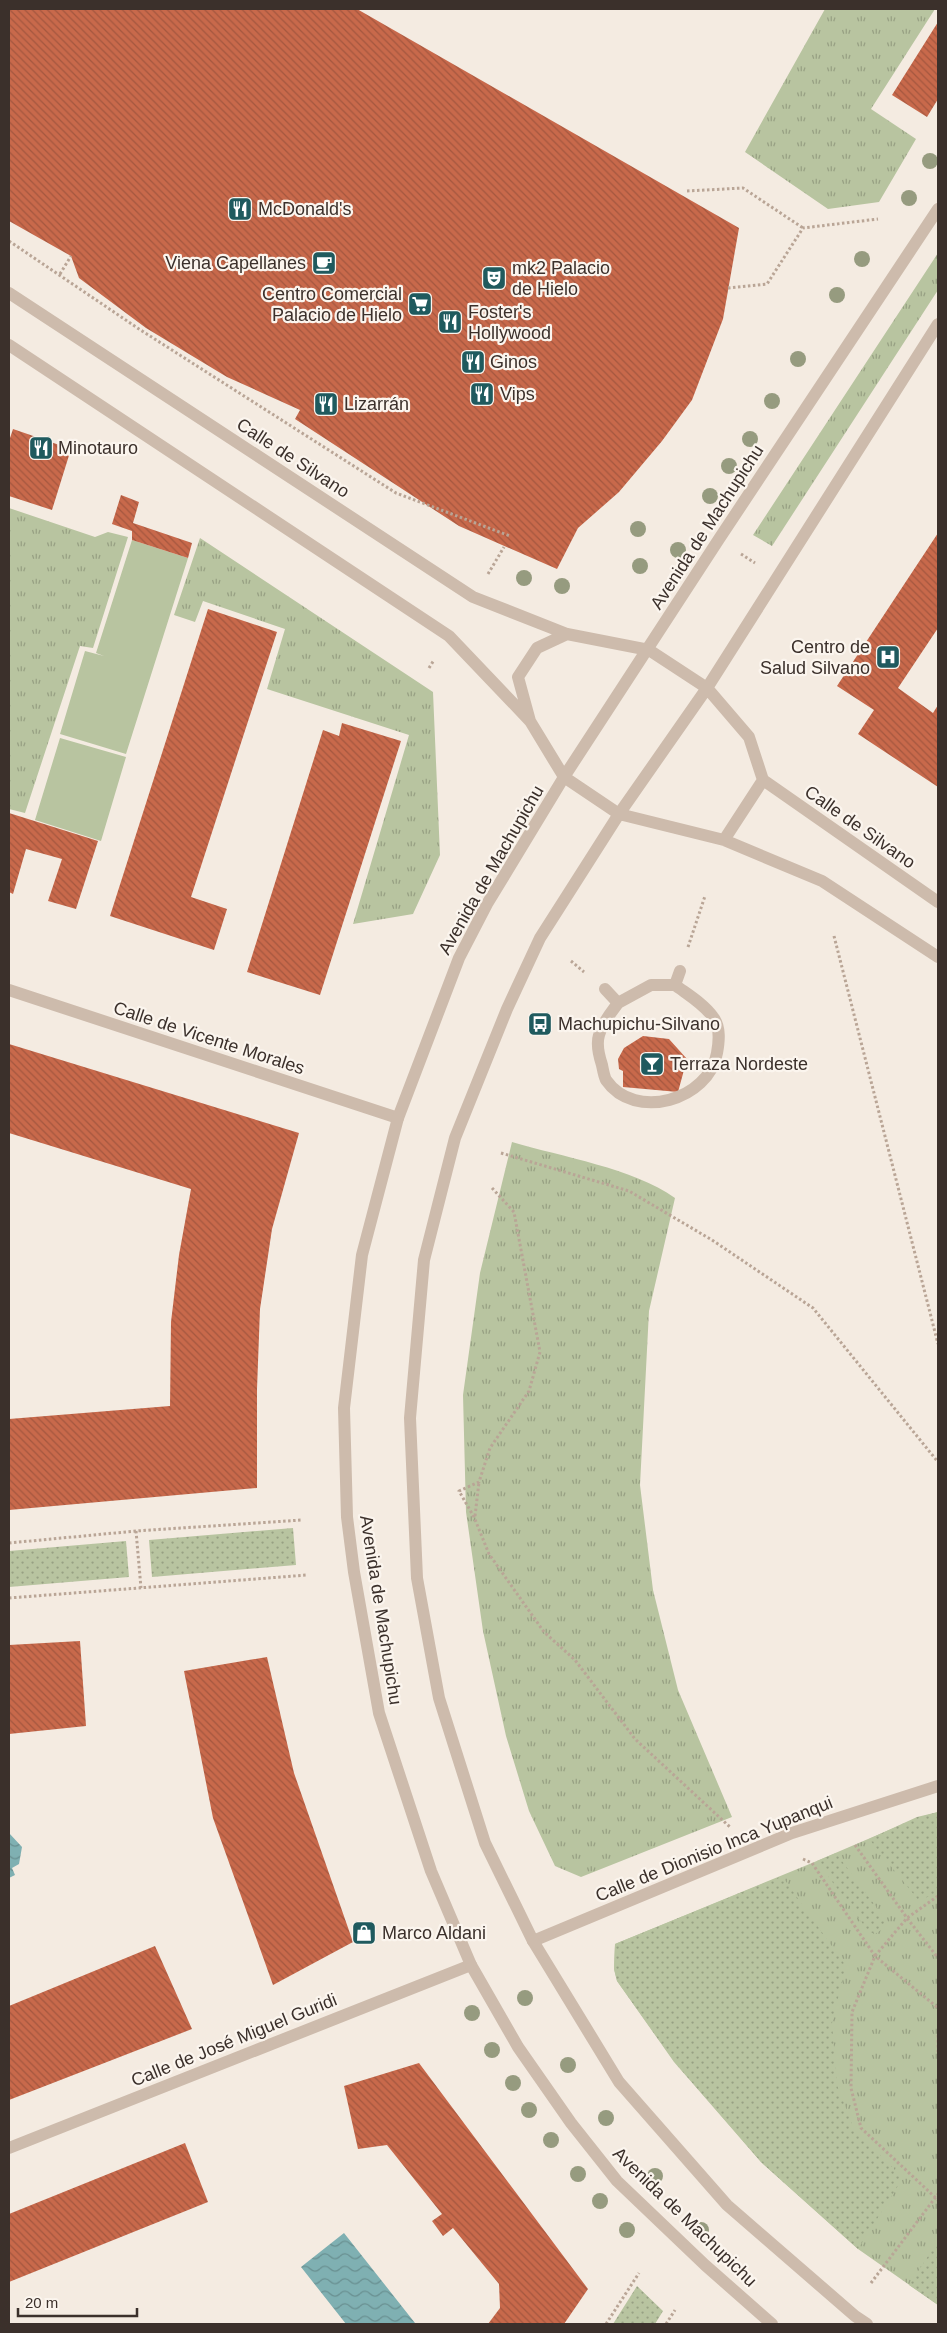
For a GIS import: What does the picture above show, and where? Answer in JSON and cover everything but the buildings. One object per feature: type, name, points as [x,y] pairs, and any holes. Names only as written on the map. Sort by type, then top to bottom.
[{"type":"street","name":"Avenida de Machupichu","points":[[772,2324],[705,2265],[617,2181],[571,2123],[518,2047],[472,1965],[431,1871],[379,1713],[354,1572],[347,1517],[344,1408],[362,1255],[398,1118],[458,958],[487,904],[564,777],[719,538],[938,209]]},
{"type":"street","name":"Calle de Silvano","points":[[9,293],[474,597],[567,634],[648,650]]},
{"type":"street","points":[[867,2324],[855,2316],[727,2205],[619,2082],[532,1941],[484,1843],[439,1698],[417,1578],[410,1418],[424,1260],[455,1138],[506,1009],[540,938],[619,814],[707,688],[938,324]]},
{"type":"street","points":[[9,345],[449,636],[530,721],[564,777],[619,814],[724,840],[822,881],[938,957]]},
{"type":"street","points":[[530,721],[518,678],[537,648],[567,634]]},
{"type":"street","points":[[648,650],[707,688],[749,737],[763,780],[724,840]]},
{"type":"street","name":"Calle de Silvano","points":[[763,780],[938,902]]},
{"type":"street","points":[[675,985],[680,972]]},
{"type":"street","points":[[651,985],[675,985],[714,1017],[720,1038],[715,1066],[702,1084],[682,1097],[661,1102],[639,1100],[622,1094],[606,1080],[599,1056],[598,1036],[604,1021],[618,1003],[651,985]]},
{"type":"street","points":[[605,989],[618,1003]]},
{"type":"street","name":"Calle de Vicente Morales","points":[[9,990],[398,1118]]},
{"type":"street","name":"Calle de Dionisio Inca Yupanqui","points":[[532,1941],[772,1843],[792,1833],[938,1786]]},
{"type":"street","name":"Calle de José Miguel Guridi","points":[[9,2148],[472,1965]]},
{"type":"path","points":[[687,192],[743,188],[803,228],[878,219]]},
{"type":"path","points":[[728,288],[767,284],[803,228]]},
{"type":"path","points":[[9,240],[139,329],[396,493],[510,536]]},
{"type":"path","points":[[60,274],[71,256]]},
{"type":"path","points":[[740,553],[759,565]]},
{"type":"path","points":[[680,972],[705,896]]},
{"type":"path","points":[[834,936],[938,1344]]},
{"type":"path","points":[[501,1153],[630,1191],[712,1240],[813,1308],[938,1462]]},
{"type":"path","points":[[474,1517],[479,1482],[490,1448],[529,1391],[540,1352],[514,1212],[492,1188]]},
{"type":"path","points":[[479,1482],[459,1491],[474,1517],[489,1554],[544,1632],[575,1660],[635,1739],[732,1830],[772,1843],[812,1863],[875,1956],[938,2008]]},
{"type":"path","points":[[9,1543],[136,1531],[302,1520]]},
{"type":"path","points":[[136,1531],[141,1588]]},
{"type":"path","points":[[9,1598],[307,1575]]},
{"type":"path","points":[[855,1845],[938,1958]]},
{"type":"path","points":[[937,2199],[861,2128],[851,2088],[852,2012],[875,1956],[907,1918],[938,1896]]},
{"type":"path","points":[[938,2035],[938,2052]]},
{"type":"path","points":[[871,2283],[937,2199],[938,2194]]},
{"type":"path","points":[[606,2324],[639,2273]]},
{"type":"path","points":[[666,2324],[675,2310]]},
{"type":"green space","points":[[825,9],[935,9],[871,109],[916,139],[879,202],[828,209],[745,152]]},
{"type":"green space","points":[[938,253],[938,290],[772,546],[753,535]]},
{"type":"green space","points":[[9,508],[95,537],[108,532],[128,537],[93,648],[80,646],[25,813],[9,809]]},
{"type":"green space","points":[[200,538],[433,692],[440,855],[413,914],[353,924],[409,735],[267,689],[285,629],[203,601],[195,622],[174,615]]},
{"type":"green space","points":[[132,540],[188,558],[126,754],[60,734],[85,651],[104,656],[96,653]]},
{"type":"green space","points":[[60,738],[126,757],[101,841],[35,820]]},
{"type":"green space","points":[[512,1142],[618,1171],[658,1188],[675,1198],[649,1311],[640,1485],[653,1590],[678,1690],[732,1817],[581,1877],[555,1866],[529,1811],[506,1736],[483,1631],[466,1512],[463,1395],[480,1273]]},
{"type":"green space","points":[[293,1528],[296,1565],[152,1577],[149,1540]]},
{"type":"green space","points":[[126,1541],[129,1577],[9,1587],[9,1551]]},
{"type":"green space","points":[[938,1812],[938,2305],[858,2249],[761,2162],[674,2061],[617,1981],[614,1969],[615,1944],[917,1818]]},
{"type":"green space","points":[[938,1812],[938,1892],[919,1901],[869,1839],[917,1817]]},
{"type":"green space","points":[[836,1853],[883,1916],[884,1927],[875,1934],[868,1931],[817,1861]]},
{"type":"green space","points":[[782,1876],[846,1966],[832,2023],[837,2085],[854,2129],[903,2178],[858,2249],[761,2162],[674,2062],[617,1981],[614,1969],[615,1944]]},
{"type":"green space","points":[[938,2241],[938,2305],[909,2285]]},
{"type":"green space","points":[[637,2286],[663,2311],[655,2324],[613,2324]]},
{"type":"water","points":[[9,1833],[22,1847],[19,1864],[12,1868],[15,1875],[9,1878]]},
{"type":"water","points":[[344,2233],[415,2323],[346,2324],[301,2267]]},
{"type":"place","name":"McDonald's","points":[[240,209]]},
{"type":"place","name":"Viena Capellanes","points":[[324,263]]},
{"type":"place","name":"mk2 Palacio de Hielo","points":[[494,278]]},
{"type":"place","name":"Centro Comercial Palacio de Hielo","points":[[420,304]]},
{"type":"place","name":"Foster's Hollywood","points":[[450,322]]},
{"type":"place","name":"Ginos","points":[[473,362]]},
{"type":"place","name":"Vips","points":[[482,394]]},
{"type":"place","name":"Lizarrán","points":[[326,404]]},
{"type":"place","name":"Minotauro","points":[[41,448]]},
{"type":"place","name":"Centro de Salud Silvano","points":[[888,657]]},
{"type":"place","name":"Machupichu-Silvano","points":[[540,1024]]},
{"type":"place","name":"Terraza Nordeste","points":[[652,1064]]},
{"type":"place","name":"Marco Aldani","points":[[364,1933]]}]
